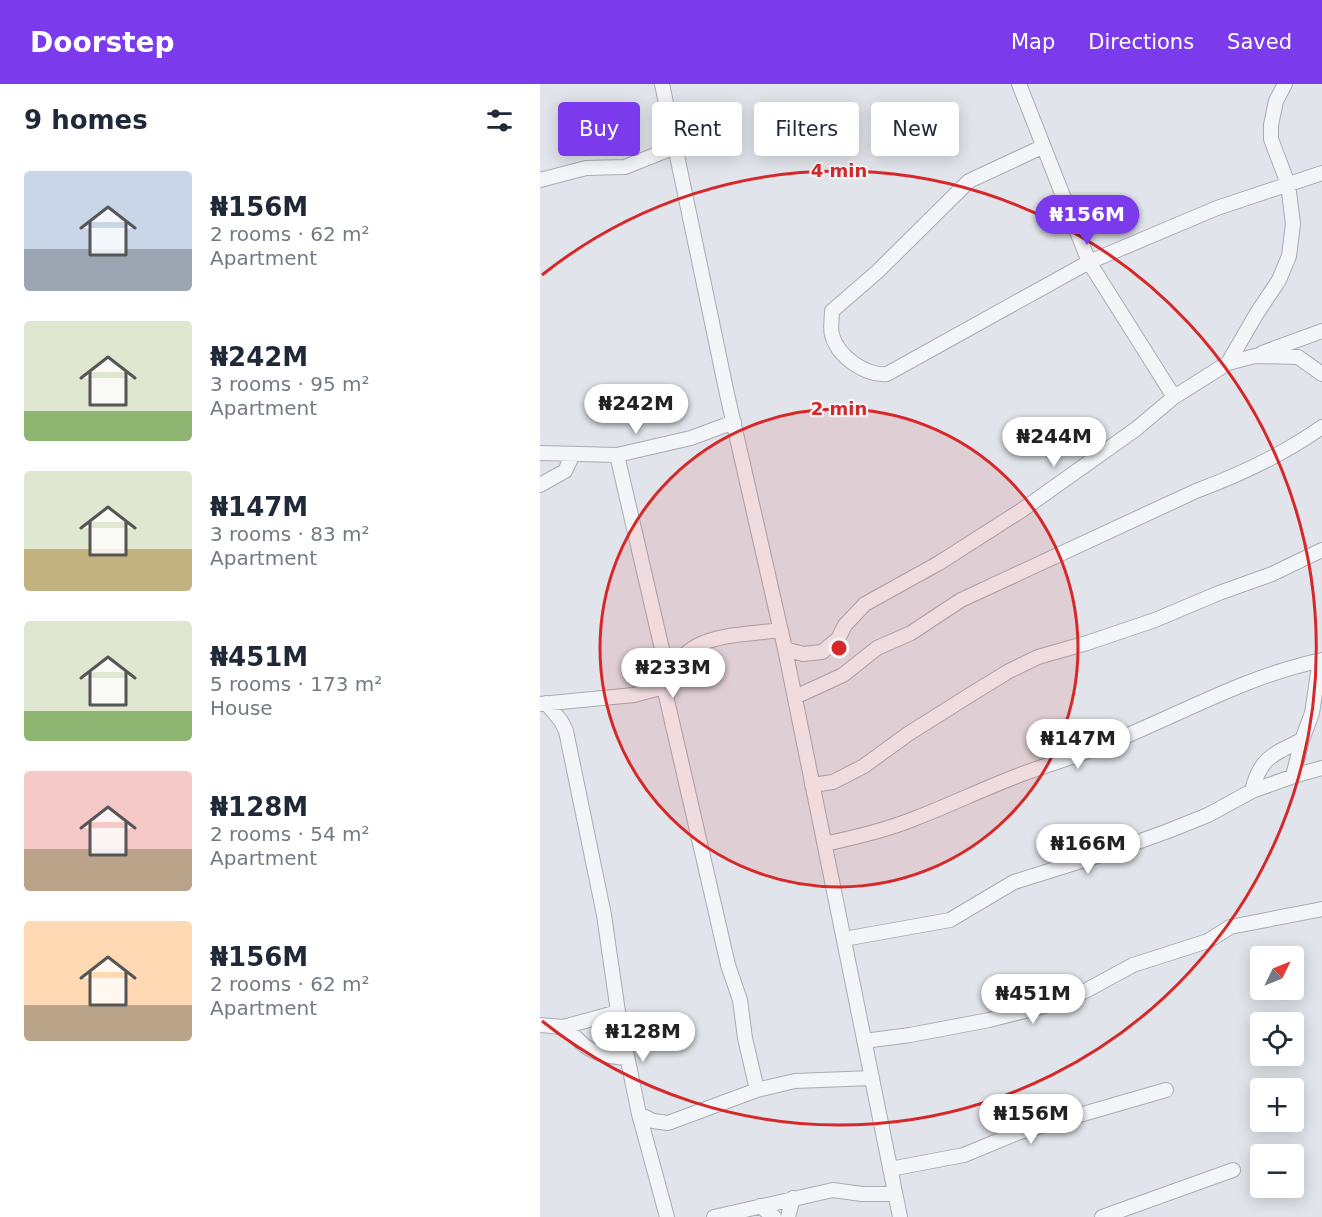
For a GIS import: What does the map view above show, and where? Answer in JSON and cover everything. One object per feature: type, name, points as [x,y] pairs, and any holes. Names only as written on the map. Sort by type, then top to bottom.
[{"type":"street","points":[[663,84],[666,102]]},
{"type":"street","points":[[1019,84],[1089,262],[1174,397]]},
{"type":"street","points":[[1228,363],[1279,280],[1289,256],[1293,224],[1288,184],[1270,139],[1276,101],[1285,84]]},
{"type":"street","points":[[1042,147],[969,181],[877,272],[832,311],[832,336],[850,360],[876,375],[887,374],[1089,262],[1217,208],[1322,173]]},
{"type":"street","points":[[540,180],[586,168],[626,167],[653,156]]},
{"type":"street","points":[[677,156],[785,649],[900,1217]]},
{"type":"street","points":[[785,649],[803,654],[822,652],[838,639],[845,625],[865,604],[939,563],[1022,510],[1136,429],[1174,397],[1228,363],[1255,356],[1322,331]]},
{"type":"street","points":[[1293,342],[1298,357]]},
{"type":"street","points":[[1255,356],[1298,357],[1322,374]]},
{"type":"street","points":[[540,453],[617,455],[691,438],[734,422]]},
{"type":"street","points":[[795,697],[843,675],[877,648],[911,633],[961,600],[1196,491],[1221,482],[1277,454],[1322,427]]},
{"type":"street","points":[[540,485],[565,471],[573,453]]},
{"type":"street","points":[[617,455],[728,965],[740,1000],[756,1090]]},
{"type":"street","points":[[812,785],[833,782],[864,766],[926,723],[1009,671],[1038,657],[1155,620],[1272,574],[1322,550]]},
{"type":"street","points":[[543,703],[634,696],[666,681],[676,662],[688,650],[709,640],[780,630]]},
{"type":"street","points":[[825,844],[915,819],[1034,769],[1118,740],[1232,689],[1279,671],[1322,660]]},
{"type":"street","points":[[1293,776],[1312,713],[1318,673],[1322,668]]},
{"type":"street","points":[[561,721],[566,701]]},
{"type":"street","points":[[543,703],[561,721],[566,731],[604,915],[626,1059],[667,1217]]},
{"type":"street","points":[[1252,791],[1261,766],[1270,756],[1302,740]]},
{"type":"street","points":[[844,939],[950,920],[1014,882],[1168,831],[1208,815],[1252,791],[1322,768]]},
{"type":"street","points":[[864,1041],[933,1031],[1056,1004],[1074,997],[1133,965],[1208,941],[1230,927],[1322,909]]},
{"type":"street","points":[[540,1025],[563,1027],[618,1012]]},
{"type":"street","points":[[563,1027],[574,1034],[584,1045],[609,1056],[626,1059]]},
{"type":"street","points":[[639,1114],[653,1121],[668,1123],[756,1090],[795,1082],[872,1078]]},
{"type":"street","points":[[890,1169],[964,1155],[1017,1133],[1166,1090]]},
{"type":"street","points":[[1102,1217],[1233,1170]]},
{"type":"street","points":[[714,1217],[833,1190],[862,1194],[895,1194]]},
{"type":"street","points":[[788,1217],[793,1198]]},
{"type":"street","points":[[760,1206],[774,1217]]}]
